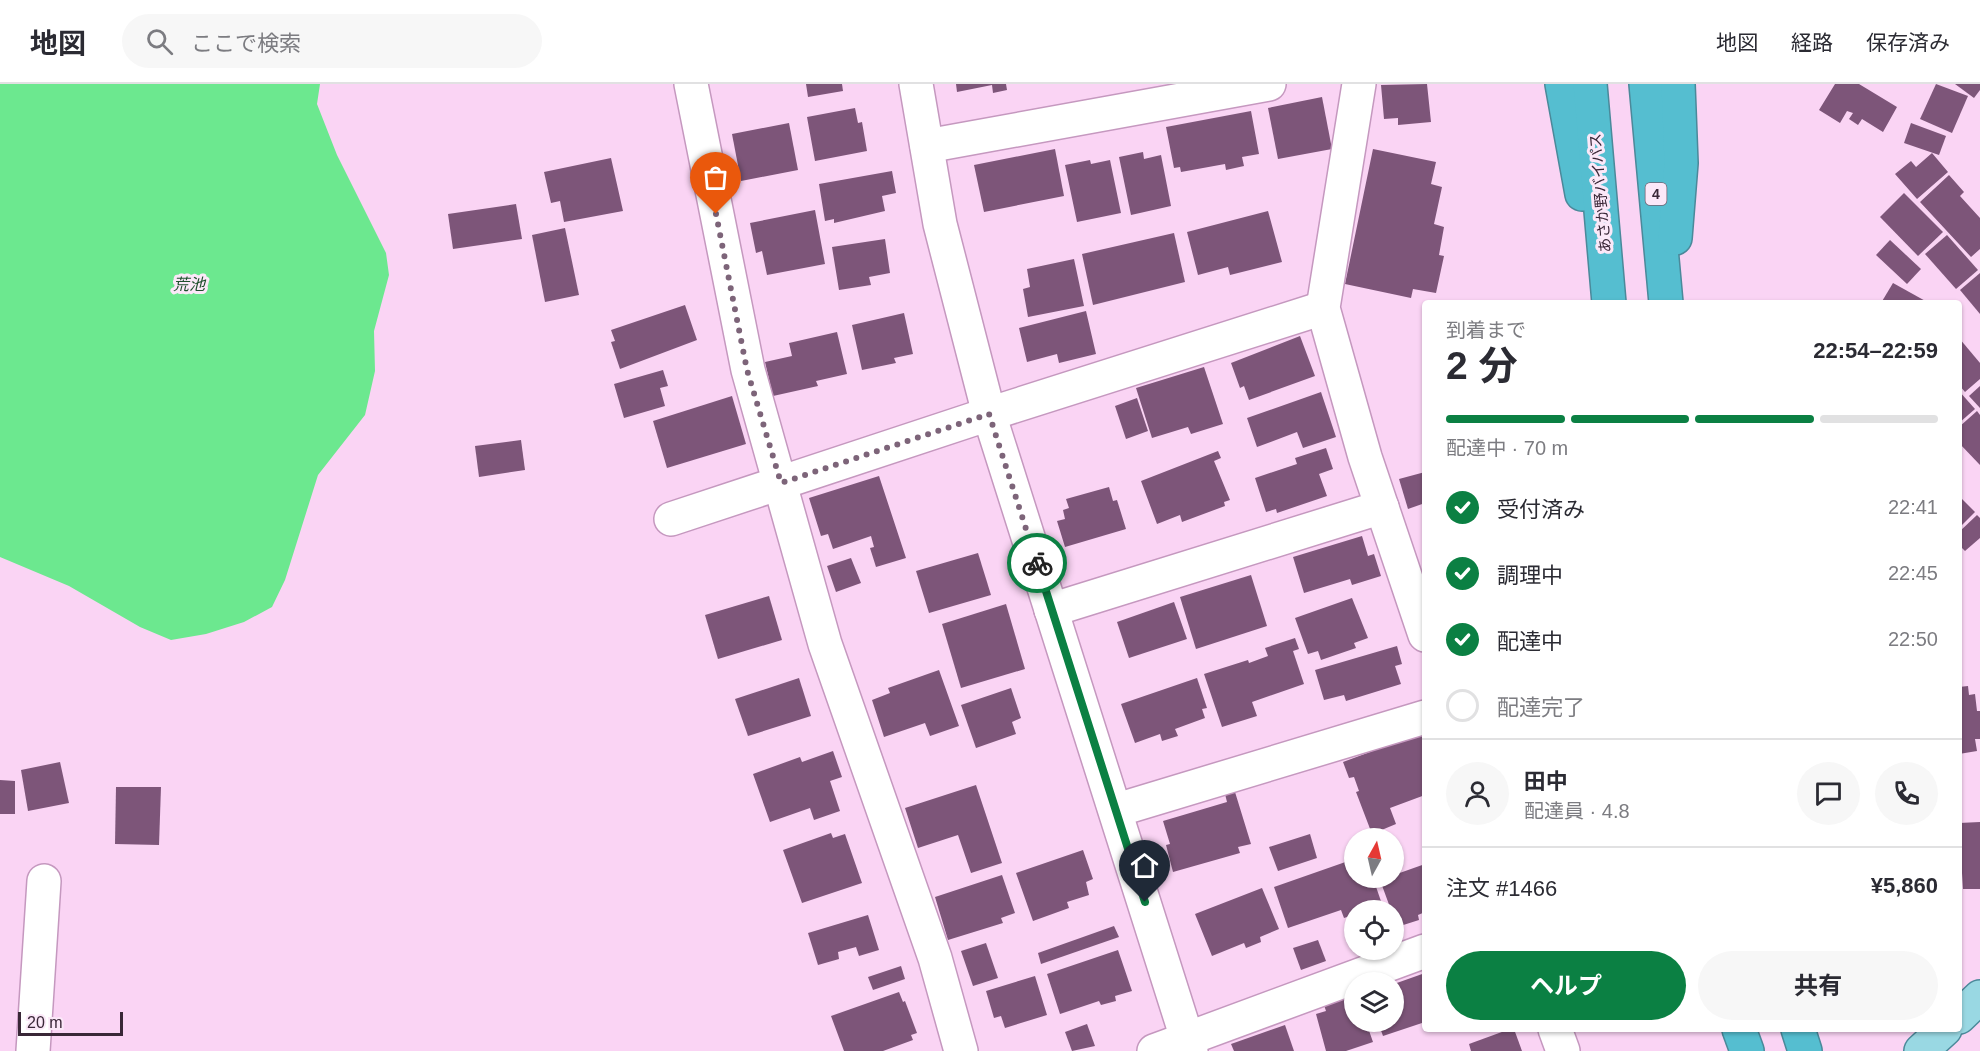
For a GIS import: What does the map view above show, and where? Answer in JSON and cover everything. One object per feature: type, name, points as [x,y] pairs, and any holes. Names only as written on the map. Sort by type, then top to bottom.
[{"type":"highway","points":[[1562,84],[1577,180],[1606,269]]},
{"type":"highway","name":"あさか野バイパス","points":[[1590,84],[1609,300]]},
{"type":"highway","name":"4","points":[[1646,84],[1667,300]]},
{"type":"highway","points":[[1667,300],[1681,163],[1678,84]]},
{"type":"highway","points":[[1740,1032],[1747,1051]]},
{"type":"highway","points":[[1799,1032],[1805,1051]]},
{"type":"main road","points":[[1962,1014],[1980,998]]},
{"type":"main road","points":[[1921,1051],[1943,1032]]},
{"type":"street","points":[[691,84],[747,370],[825,644],[935,958],[961,1051]]},
{"type":"street","points":[[916,84],[940,224],[989,414],[1117,810],[1189,1045]]},
{"type":"street","points":[[927,146],[1269,84]]},
{"type":"street","points":[[1359,84],[1323,308],[1382,507],[1422,626]]},
{"type":"street","points":[[671,519],[989,414],[1323,308]]},
{"type":"street","points":[[1052,610],[1382,507]]},
{"type":"street","points":[[1117,810],[1422,718]]},
{"type":"street","points":[[33,1051],[35,987],[44,880]]},
{"type":"street","points":[[1154,1051],[1189,1045],[1422,952]]},
{"type":"street","points":[[1557,1032],[1563,1051]]},
{"type":"water","name":"荒池","points":[[0,84],[320,84],[317,104],[337,155],[386,253],[389,275],[374,331],[375,371],[365,415],[318,475],[285,580],[272,607],[244,622],[206,634],[171,640],[140,627],[69,586],[0,557]]},
{"type":"building","points":[[806,84],[842,84],[843,91],[808,97]]},
{"type":"building","points":[[956,84],[1006,84],[1007,90],[993,93],[992,85],[957,92]]},
{"type":"building","points":[[1427,84],[1431,122],[1398,125],[1398,118],[1384,119],[1381,85]]},
{"type":"building","points":[[1835,84],[1859,84],[1897,107],[1883,132],[1862,119],[1858,125],[1849,119],[1853,113],[1847,111],[1840,123],[1819,110]]},
{"type":"building","points":[[1936,84],[1968,96],[1952,133],[1920,119]]},
{"type":"building","points":[[1955,84],[1980,84],[1980,90],[1974,98]]},
{"type":"building","points":[[1322,97],[1332,149],[1278,159],[1268,108]]},
{"type":"building","points":[[855,108],[858,123],[862,122],[867,151],[815,161],[807,117]]},
{"type":"building","points":[[1251,111],[1259,154],[1242,157],[1244,166],[1226,170],[1225,164],[1181,172],[1180,167],[1174,168],[1166,127]]},
{"type":"building","points":[[789,123],[798,170],[741,181],[732,134]]},
{"type":"building","points":[[1911,123],[1946,136],[1939,155],[1904,143]]},
{"type":"building","points":[[1055,149],[1064,196],[984,212],[974,165]]},
{"type":"building","points":[[1373,149],[1436,162],[1431,184],[1442,187],[1434,224],[1444,227],[1439,255],[1444,256],[1436,293],[1413,289],[1411,298],[1345,284]]},
{"type":"building","points":[[1143,152],[1144,159],[1161,155],[1171,206],[1131,215],[1119,157]]},
{"type":"building","points":[[1932,153],[1948,172],[1917,199],[1895,174],[1911,161],[1916,167]]},
{"type":"building","points":[[611,158],[623,211],[564,222],[560,201],[551,203],[544,172]]},
{"type":"building","points":[[1090,160],[1091,164],[1110,160],[1121,213],[1077,222],[1065,165]]},
{"type":"building","points":[[892,171],[896,193],[882,196],[885,211],[834,223],[834,219],[825,221],[819,184]]},
{"type":"building","points":[[1949,175],[1964,192],[1960,196],[1980,218],[1980,249],[1971,257],[1920,202]]},
{"type":"building","points":[[1904,193],[1943,232],[1918,256],[1880,217]]},
{"type":"building","points":[[516,204],[522,239],[453,249],[448,214]]},
{"type":"building","points":[[815,210],[825,264],[767,275],[762,251],[756,253],[750,223]]},
{"type":"building","points":[[1268,211],[1282,262],[1230,275],[1228,267],[1198,275],[1187,232]]},
{"type":"building","points":[[565,228],[579,295],[545,302],[532,235]]},
{"type":"building","points":[[1174,233],[1185,282],[1093,305],[1082,254]]},
{"type":"building","points":[[1947,235],[1978,270],[1956,289],[1925,254]]},
{"type":"building","points":[[885,239],[890,273],[869,277],[871,285],[839,290],[832,247]]},
{"type":"building","points":[[1890,240],[1921,269],[1907,284],[1876,255]]},
{"type":"building","points":[[1074,259],[1084,306],[1028,317],[1023,289],[1030,287],[1027,269]]},
{"type":"building","points":[[1980,273],[1980,314],[1960,290]]},
{"type":"building","points":[[1893,283],[1924,300],[1883,300]]},
{"type":"building","points":[[685,305],[697,340],[620,369],[611,342],[615,341],[611,330]]},
{"type":"building","points":[[1086,311],[1096,354],[1059,363],[1057,354],[1027,362],[1019,328]]},
{"type":"building","points":[[904,313],[913,354],[894,358],[896,363],[862,370],[852,325]]},
{"type":"building","points":[[837,332],[847,374],[816,381],[818,386],[773,396],[765,362],[792,356],[789,343]]},
{"type":"building","points":[[1300,336],[1315,376],[1249,400],[1244,386],[1240,388],[1231,363]]},
{"type":"building","points":[[1962,342],[1980,363],[1980,379],[1965,392],[1962,388]]},
{"type":"building","points":[[1204,367],[1223,424],[1191,434],[1188,427],[1152,438],[1136,388]]},
{"type":"building","points":[[663,370],[668,386],[660,388],[665,406],[624,418],[614,384]]},
{"type":"building","points":[[1980,386],[1980,408],[1969,396]]},
{"type":"building","points":[[1321,392],[1336,437],[1303,448],[1297,432],[1257,447],[1247,418]]},
{"type":"building","points":[[1962,394],[1975,409],[1962,420]]},
{"type":"building","points":[[732,396],[746,444],[667,468],[653,421]]},
{"type":"building","points":[[1137,398],[1148,431],[1126,439],[1115,406]]},
{"type":"building","points":[[1977,411],[1980,415],[1980,465],[1962,446],[1962,424]]},
{"type":"building","points":[[521,440],[525,470],[479,477],[475,446]]},
{"type":"building","points":[[1326,448],[1333,469],[1319,474],[1327,496],[1277,513],[1276,509],[1266,512],[1255,478],[1297,464],[1295,458]]},
{"type":"building","points":[[1218,451],[1221,458],[1214,461],[1230,500],[1224,502],[1225,506],[1182,522],[1180,515],[1157,524],[1141,481]]},
{"type":"building","points":[[1422,473],[1422,504],[1408,509],[1399,479]]},
{"type":"building","points":[[879,476],[906,558],[876,567],[870,548],[874,547],[871,536],[833,549],[828,534],[821,536],[809,498]]},
{"type":"building","points":[[1109,487],[1113,501],[1117,500],[1126,529],[1065,547],[1057,521],[1065,519],[1063,510],[1069,508],[1066,499]]},
{"type":"building","points":[[1962,499],[1975,512],[1962,525]]},
{"type":"building","points":[[1977,515],[1980,518],[1980,538],[1965,551],[1962,548],[1962,529]]},
{"type":"building","points":[[1362,536],[1368,556],[1374,554],[1381,576],[1352,585],[1350,579],[1304,593],[1293,557]]},
{"type":"building","points":[[978,553],[991,595],[929,613],[916,571]]},
{"type":"building","points":[[851,558],[861,583],[836,592],[827,566]]},
{"type":"building","points":[[1251,575],[1267,626],[1196,649],[1180,597]]},
{"type":"building","points":[[769,596],[782,640],[718,659],[705,615]]},
{"type":"building","points":[[1352,598],[1368,638],[1354,643],[1356,648],[1321,660],[1318,651],[1308,654],[1295,618]]},
{"type":"building","points":[[1174,602],[1187,639],[1129,658],[1117,622]]},
{"type":"building","points":[[1006,604],[1025,669],[961,688],[942,624]]},
{"type":"building","points":[[1295,638],[1299,649],[1293,651],[1304,684],[1252,702],[1257,716],[1222,727],[1204,674],[1268,656],[1265,648]]},
{"type":"building","points":[[1397,646],[1402,664],[1395,666],[1401,684],[1346,701],[1344,695],[1324,700],[1315,670]]},
{"type":"building","points":[[939,670],[959,726],[930,736],[925,723],[884,737],[872,700],[890,693],[888,688]]},
{"type":"building","points":[[799,678],[811,716],[748,736],[735,699]]},
{"type":"building","points":[[1197,678],[1207,708],[1202,709],[1205,718],[1175,729],[1178,736],[1162,741],[1160,734],[1135,743],[1121,704]]},
{"type":"building","points":[[1968,686],[1969,695],[1975,694],[1977,711],[1980,711],[1980,739],[1975,739],[1977,751],[1962,754],[1962,687]]},
{"type":"building","points":[[1011,688],[1021,718],[1012,722],[1016,734],[976,748],[961,705]]},
{"type":"building","points":[[1422,733],[1422,796],[1390,808],[1396,824],[1386,828],[1370,828],[1356,792],[1359,791],[1354,777],[1349,778],[1343,762]]},
{"type":"building","points":[[833,751],[842,777],[830,781],[840,811],[814,820],[810,808],[770,822],[753,774],[800,757],[802,762]]},
{"type":"building","points":[[60,762],[69,803],[28,811],[21,770]]},
{"type":"building","points":[[0,780],[15,781],[15,814],[0,814]]},
{"type":"building","points":[[976,785],[1002,863],[971,873],[958,835],[918,848],[905,808]]},
{"type":"building","points":[[116,787],[161,787],[159,845],[115,844]]},
{"type":"building","points":[[1235,792],[1251,844],[1238,847],[1240,853],[1173,872],[1166,845],[1170,844],[1163,821],[1227,802],[1225,794]]},
{"type":"building","points":[[1980,822],[1980,889],[1963,889],[1962,823]]},
{"type":"building","points":[[831,833],[833,838],[845,834],[862,883],[802,903],[783,850]]},
{"type":"building","points":[[1310,834],[1317,858],[1278,871],[1269,847]]},
{"type":"building","points":[[1083,850],[1093,879],[1086,882],[1089,895],[1067,902],[1069,908],[1033,921],[1016,873]]},
{"type":"building","points":[[1344,862],[1344,888],[1376,888],[1381,900],[1344,900],[1344,918],[1341,910],[1288,928],[1274,887]]},
{"type":"building","points":[[1422,865],[1422,913],[1418,915],[1419,920],[1404,925],[1404,900],[1387,900],[1383,888],[1404,888],[1404,871]]},
{"type":"building","points":[[1002,875],[1015,913],[1001,918],[1003,923],[948,940],[935,897]]},
{"type":"building","points":[[1262,888],[1279,929],[1260,937],[1261,942],[1246,948],[1244,943],[1212,956],[1195,914]]},
{"type":"building","points":[[868,915],[879,950],[859,956],[856,947],[838,952],[839,959],[818,965],[808,933]]},
{"type":"building","points":[[1114,926],[1119,937],[1041,964],[1038,953]]},
{"type":"building","points":[[1318,940],[1326,961],[1301,970],[1293,948]]},
{"type":"building","points":[[986,943],[998,978],[973,986],[961,951]]},
{"type":"building","points":[[1118,950],[1132,991],[1115,996],[1116,1001],[1101,1005],[1099,1001],[1060,1014],[1047,974]]},
{"type":"building","points":[[901,966],[905,979],[873,990],[868,977]]},
{"type":"building","points":[[1422,974],[1422,1023],[1404,1029],[1404,980]]},
{"type":"building","points":[[1035,976],[1047,1015],[1005,1028],[1001,1016],[994,1018],[986,991]]},
{"type":"building","points":[[899,992],[903,1002],[905,1001],[917,1033],[911,1035],[913,1040],[883,1051],[844,1051],[831,1016]]},
{"type":"building","points":[[1344,998],[1344,1032],[1370,1032],[1373,1042],[1346,1051],[1326,1051],[1316,1014],[1326,1011],[1324,1005]]},
{"type":"building","points":[[1087,1024],[1095,1046],[1072,1051],[1065,1032]]},
{"type":"building","points":[[1285,1025],[1294,1051],[1234,1051],[1231,1044]]},
{"type":"building","points":[[1382,1032],[1395,1032],[1383,1036]]},
{"type":"building","points":[[1502,1032],[1515,1032],[1522,1051],[1471,1051],[1469,1044]]},
{"type":"way so far","points":[[716,214],[747,370],[781,483],[989,414],[1037,563]]},
{"type":"route","points":[[1037,563],[1145,902]]}]
